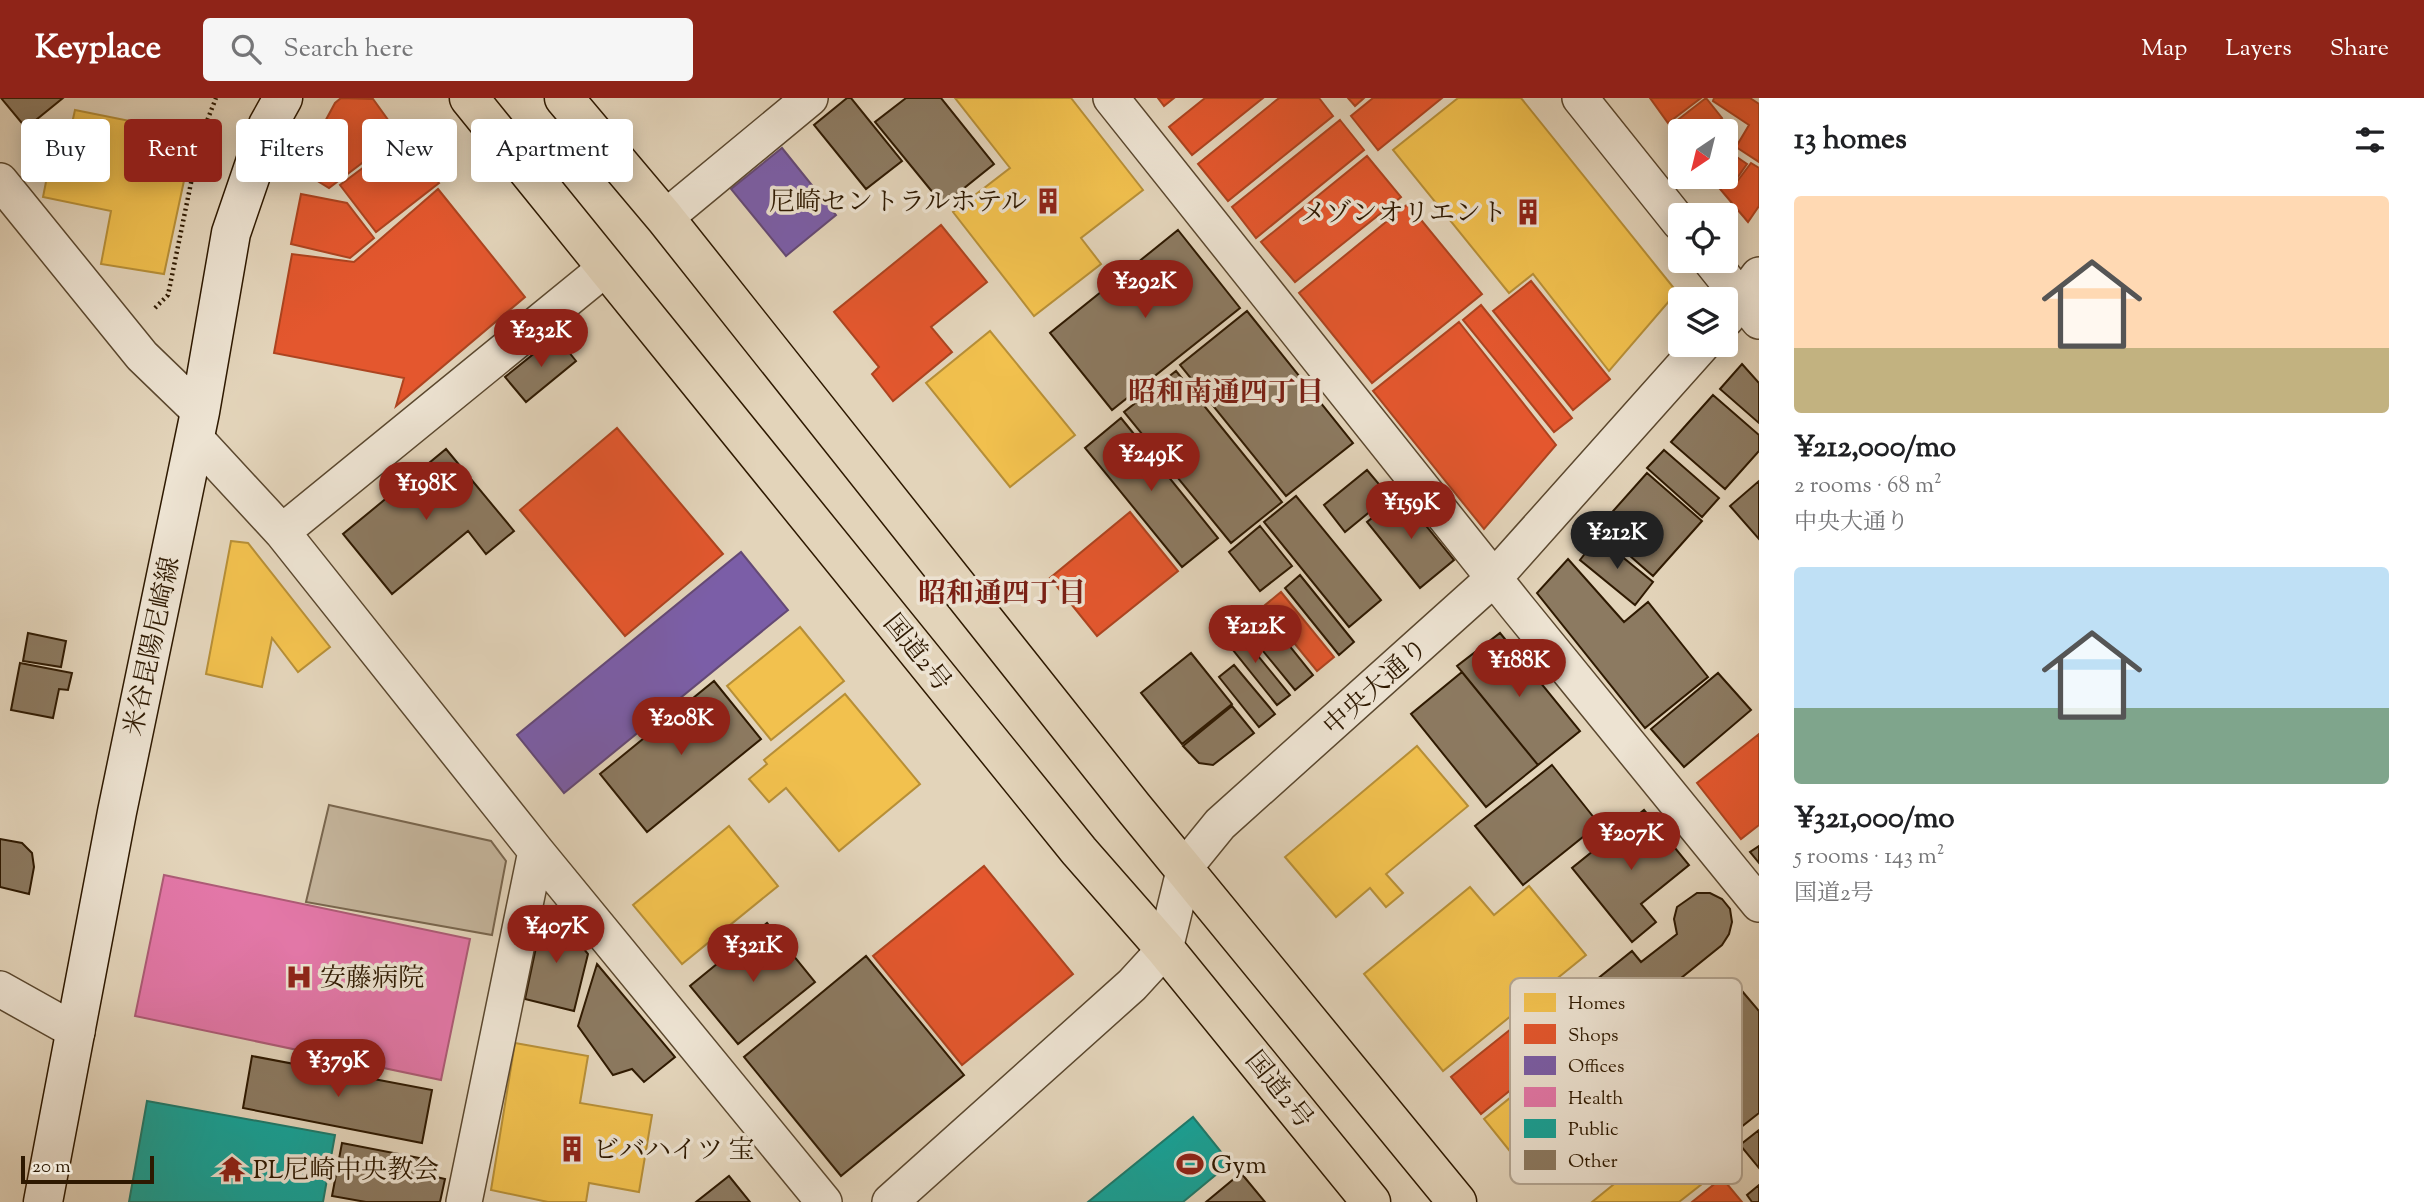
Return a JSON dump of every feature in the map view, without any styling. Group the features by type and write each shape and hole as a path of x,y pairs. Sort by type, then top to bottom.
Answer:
{"highway":[{"name":"国道2号","path":"469,98 1070,840 1165,949 1371,1202"},
{"path":"564,98 664,218 1107,775 1457,1202"}],"main road":[{"name":"米谷昆陽尼崎線","path":"43,1202 117,812 198,425 231,233 268,125 284,98"}],"street":[{"path":"664,218 810,98"},
{"path":"1111,98 1494,579 1759,904"},
{"path":"1580,98 1668,208"},
{"path":"0,181 198,425 536,851 824,1202"},
{"path":"282,533 607,267"},
{"path":"1720,273 1746,304"},
{"name":"中央大通り","path":"1185,867 1220,824 1494,579 1691,357"},
{"path":"464,1202 536,851"},
{"path":"890,1202 1132,985 1165,949 1185,867"},
{"path":"0,989 76,1032"}],"path":[{"path":"149,313 168,295 200,139 216,98"}],"shaded area":[{"path":"329,805 491,841 506,861 492,935 306,902"}],"building: Homes":[{"name":"尼崎セントラルホテル","path":"955,98 1071,98 1143,190 1081,238 1101,264 1034,316 953,212 1010,168"},
{"name":"メゾンオリエント","path":"1458,98 1521,98 1673,287 1668,287 1668,302 1609,371 1533,274 1509,293 1393,150"},
{"path":"75,110 124,120 124,182 184,182 164,274 101,264 111,211 43,197 46,182 110,182 110,119 73,119"},
{"path":"990,331 1075,435 1010,487 926,383"},
{"path":"231,541 248,543 330,647 298,672 272,638 262,687 206,674"},
{"path":"800,627 844,681 771,740 727,686"},
{"path":"845,694 920,784 839,851 786,788 769,802 749,779 767,764 764,760"},
{"path":"1417,746 1468,806 1386,874 1403,893 1386,907 1370,888 1336,917 1285,857"},
{"path":"729,826 778,886 682,964 633,905"},
{"path":"1529,886 1586,955 1558,978 1510,978 1510,1017 1443,1071 1364,974 1470,887 1494,915"},
{"name":"ビバハイツ 宝","path":"515,1043 588,1056 580,1103 652,1115 639,1192 589,1183 586,1202 548,1202 491,1190"},
{"path":"1510,1098 1510,1151 1484,1119"},
{"path":"1614,1184 1702,1184 1679,1202 1592,1202"}],"building: Shops":[{"path":"341,98 373,99 387,119 362,119 362,163 348,174 348,119 326,119"},
{"path":"1158,98 1174,98 1164,106"},
{"path":"1205,98 1263,98 1192,155 1169,127"},
{"path":"1279,98 1319,98 1333,116 1228,201 1198,164"},
{"path":"1348,98 1364,98 1355,106"},
{"path":"1373,98 1442,98 1378,150 1351,116"},
{"path":"1650,98 1701,98 1673,119 1668,119 1668,123"},
{"path":"1706,98 1722,118 1721,119 1679,119"},
{"path":"1714,98 1750,98 1759,104 1759,162 1738,148 1749,125 1713,101"},
{"path":"1340,120 1364,150 1256,238 1232,207"},
{"path":"1367,156 1401,197 1295,282 1261,242"},
{"path":"1738,158 1747,164 1738,177"},
{"path":"1751,163 1759,168 1759,206 1748,222 1738,210 1738,203 1732,203 1720,189 1738,189 1738,180"},
{"path":"362,169 362,182 439,183 376,232 340,185 348,182 348,179"},
{"path":"319,182 337,182 329,188"},
{"path":"438,189 525,297 396,406 404,378 274,353 292,254 354,262"},
{"path":"301,194 347,203 374,238 350,258 291,244"},
{"path":"1408,204 1482,294 1372,383 1299,293"},
{"path":"941,225 987,282 931,327 952,352 893,401 872,374 879,367 834,312"},
{"path":"1531,281 1610,379 1573,410 1493,311"},
{"path":"1481,305 1572,418 1554,432 1463,320"},
{"path":"1459,322 1556,445 1484,529 1373,391"},
{"path":"617,428 723,554 625,636 520,510"},
{"path":"1130,512 1178,571 1097,636 1050,578"},
{"path":"1281,592 1334,657 1317,671 1264,606"},
{"path":"1759,734 1759,825 1741,839 1697,783"},
{"path":"984,866 1073,974 962,1065 873,956"},
{"path":"1510,1030 1510,1090 1481,1114 1451,1077"},
{"path":"1714,1184 1727,1184 1742,1202 1692,1202"}],"building: Offices":[{"path":"782,148 836,215 786,256 731,189"},
{"path":"741,552 788,610 564,793 517,735"}],"building: Health":[{"path":"164,875 470,939 441,1080 135,1016"}],"building: Public":[{"name":"PL尼崎中央教会","path":"147,1101 335,1135 323,1202 129,1202"},
{"path":"1193,1117 1230,1163 1183,1202 1088,1202"}],"building: Other":[{"path":"1,98 63,98 37,119 21,119 21,122"},
{"path":"847,98 851,98 902,161 866,189 814,125"},
{"path":"906,98 941,98 994,164 943,205 875,122"},
{"path":"1178,230 1240,308 1112,410 1050,333"},
{"path":"1247,311 1353,443 1286,496 1180,365"},
{"path":"556,336 576,361 526,402 505,377"},
{"path":"1742,364 1759,383 1759,423 1720,389"},
{"path":"1176,371 1282,502 1231,543 1124,412"},
{"path":"1713,395 1759,435 1759,451 1725,489 1671,442"},
{"path":"1121,418 1218,538 1182,567 1085,448"},
{"path":"446,449 514,531 486,554 468,531 392,594 343,534"},
{"path":"1664,450 1719,498 1702,517 1647,468"},
{"path":"1367,470 1389,496 1345,532 1324,505"},
{"path":"1647,473 1702,521 1653,576 1598,528"},
{"path":"1759,481 1759,539 1730,506"},
{"path":"1401,495 1454,560 1420,588 1367,522"},
{"path":"1296,496 1381,600 1349,627 1264,522"},
{"path":"1260,526 1292,566 1260,591 1229,552"},
{"path":"1598,537 1653,582 1635,605 1580,560"},
{"path":"1568,559 1624,622 1648,602 1708,677 1645,728 1537,593"},
{"path":"1300,575 1354,642 1339,655 1285,588"},
{"path":"1259,608 1313,675 1295,690 1240,623"},
{"path":"1232,624 1290,695 1277,705 1220,634"},
{"path":"28,633 66,641 61,667 23,661"},
{"path":"1500,633 1580,731 1538,765 1457,666"},
{"path":"1191,653 1232,704 1182,744 1141,693"},
{"path":"20,663 72,673 68,690 59,689 53,718 11,710"},
{"path":"1234,665 1275,714 1259,727 1219,677"},
{"path":"1462,672 1538,765 1486,807 1411,714"},
{"path":"1718,673 1751,710 1684,767 1651,729"},
{"path":"714,681 761,739 647,832 600,774"},
{"path":"1232,706 1254,733 1213,765 1199,763 1183,746"},
{"path":"1552,765 1599,824 1523,885 1475,826"},
{"path":"1644,810 1689,865 1641,904 1656,922 1632,942 1572,868"},
{"path":"0,839 22,843 32,853 34,867 29,894 0,887"},
{"path":"1759,846 1759,863 1750,852"},
{"path":"1697,893 1710,893 1722,899 1730,909 1732,922 1722,945 1681,978 1599,978 1632,951 1641,962 1677,934 1674,919 1677,907"},
{"path":"544,910 554,912 588,954 574,1011 525,999"},
{"path":"767,923 815,982 738,1044 690,986"},
{"path":"866,956 964,1075 841,1176 744,1057"},
{"path":"597,964 675,1057 644,1082 632,1069 613,1075 578,1026"},
{"path":"1742,991 1759,1011 1759,1113 1742,1126"},
{"path":"252,1056 432,1090 422,1143 243,1108"},
{"path":"1759,1130 1759,1168 1742,1147 1742,1143"},
{"path":"342,1143 435,1161 432,1176 445,1179 440,1202 366,1202 332,1196"},
{"path":"1241,1173 1265,1202 1206,1202"},
{"path":"729,1176 750,1202 696,1202"},
{"path":"1759,1185 1759,1202 1752,1202 1747,1195"}],"place":[{"name":"尼崎セントラルホテル","path":"1048,201"},
{"name":"メゾンオリエント","path":"1528,212"},
{"name":"安藤病院","path":"299,977"},
{"name":"ビバハイツ 宝","path":"572,1149"},
{"name":"Gym","path":"1190,1164"},
{"name":"PL尼崎中央教会","path":"232,1169"}],"district":[{"name":"昭和南通四丁目","path":"1226,391"},
{"name":"昭和通四丁目","path":"1002,592"}]}
